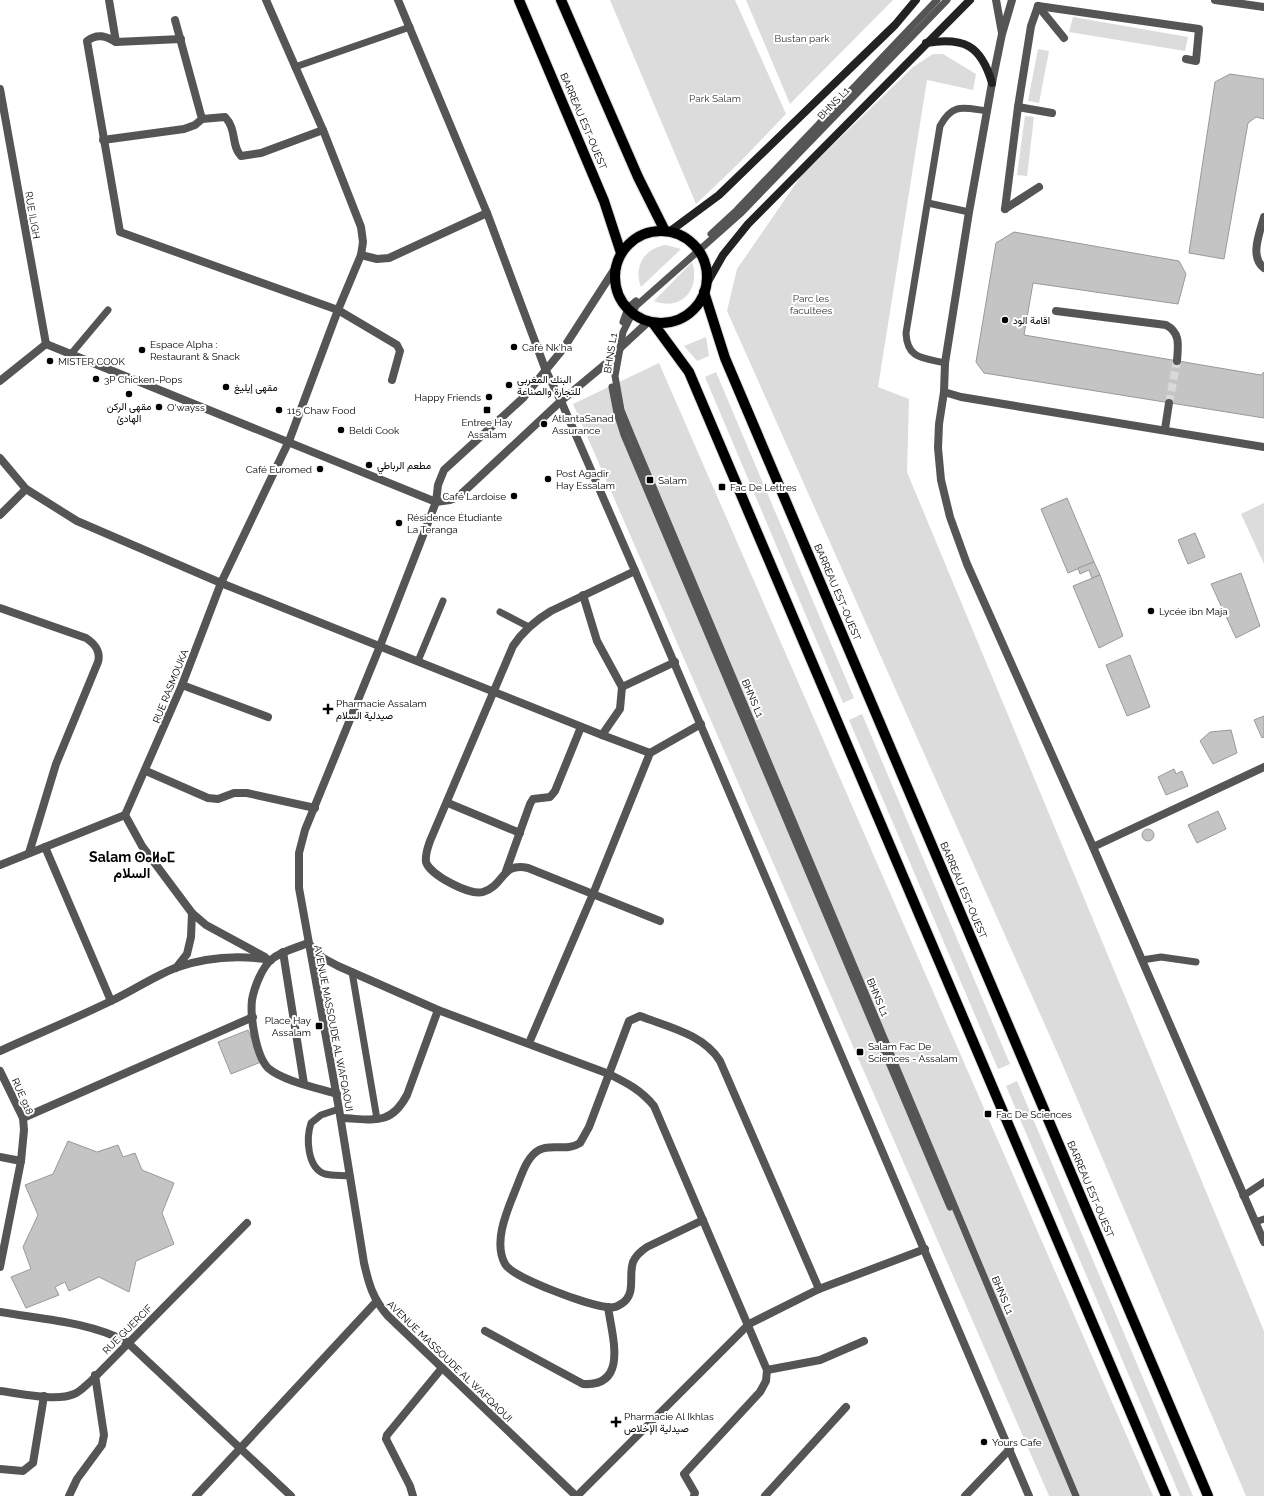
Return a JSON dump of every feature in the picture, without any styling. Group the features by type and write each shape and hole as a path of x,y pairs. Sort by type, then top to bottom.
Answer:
{"main road":[{"name":"BARREAU EST-OUEST","path":"519,0 604,201 621,253"},
{"path":"561,0 638,177 667,231 686,239 698,249"},
{"path":"916,0 895,25 718,195 667,231 644,234 635,238 621,253 614,270 614,283 618,296 630,311 651,323 689,372 1166,1496"},
{"path":"651,323 667,323 681,319 700,302 705,289 723,255 748,224 970,0"},
{"path":"926,43 949,40 969,46 984,60 992,83"},
{"name":"BARREAU EST-OUEST","path":"698,249 705,264 705,289 725,358 1208,1496"}],"street":[{"path":"108,0 116,42"},
{"name":"RUE RASMOUKA","path":"125,815 146,771 182,685 221,583 289,441 338,310 361,255 363,242 361,227 323,130 266,0"},
{"path":"398,0 487,213 546,371 561,401 701,724 1029,1496"},
{"path":"996,0 1002,34"},
{"path":"1012,0 1002,34 992,83 969,212 945,363 944,392 939,424 938,448 941,480 950,518 967,564 1093,847 1264,1242"},
{"path":"1215,0 1264,7"},
{"path":"1038,6 1064,38"},
{"path":"1038,6 1199,29 1196,61 1186,59"},
{"path":"1038,6 1031,26 1018,106 1005,209 1039,187"},
{"path":"175,20 202,119"},
{"path":"181,39 116,42 106,37 98,36 87,41 120,232 338,310 397,346 400,351 392,380"},
{"name":"RUE ILIGH","path":"0,89 46,344"},
{"path":"1018,106 1052,113"},
{"path":"103,140 184,129 194,125 202,119 225,117 231,123 236,147 241,156 261,153 323,130"},
{"path":"361,255 377,259 389,258 487,213"},
{"path":"1264,217 1256,254 1259,264 1264,268"},
{"name":"AVENUE MASSOUDE AL WAFQAOUI","path":"576,1496 442,1368 376,1302 366,1273 337,1094 308,943 299,888 298,865 302,841 436,502 438,485 444,470 523,398 546,371 582,322 614,270"},
{"path":"1056,311 1166,325 1175,332 1178,337 1177,360"},
{"path":"0,381 46,344 289,441 436,502 458,497 561,401 615,356 620,347 651,323"},
{"path":"944,392 961,397 1165,429 1264,447"},
{"path":"1165,429 1169,403"},
{"path":"0,458 26,489 77,521 221,583 495,691 581,727 650,753"},
{"path":"0,515 26,489"},
{"path":"581,727 555,790 550,797 534,799 506,871 494,887 481,893 472,892 436,875 429,868 426,861 426,853 513,646 519,637 529,627 551,611 635,571"},
{"path":"583,595 598,641 622,686 620,709 602,735"},
{"path":"0,608 86,638 96,646 99,652 98,662 56,764 29,853"},
{"path":"622,686 674,662"},
{"path":"182,685 268,717"},
{"path":"528,1043 593,894 650,753 701,724"},
{"path":"1093,847 1264,766"},
{"path":"146,771 208,798 218,799 234,793 247,793 315,808"},
{"path":"448,803 520,833"},
{"path":"0,865 125,815 142,846 192,913 206,925 271,960"},
{"path":"45,847 111,1001"},
{"path":"506,871 519,866 528,868 660,921"},
{"path":"176,968 187,954 191,937 192,913"},
{"path":"337,1094 275,1073 263,1062 255,1038 252,1001 262,974 271,960 283,952 308,943 324,958 352,972 438,1010 609,1074 645,1094 654,1106 749,1324 767,1370 766,1381 760,1392 684,1474 695,1493 694,1496"},
{"path":"283,952 304,1084"},
{"path":"0,1051 111,1001 176,968 210,960 233,957 252,957 271,960"},
{"path":"341,1118 377,1119 395,1114 406,1096 438,1010"},
{"path":"703,1220 647,1247 639,1253 632,1264 632,1288 626,1300 617,1306 597,1306 534,1283 512,1271 504,1259 501,1240 507,1212 527,1164 539,1150 544,1148 568,1148 580,1144 589,1127 629,1021 636,1016 640,1016 697,1038 714,1051 720,1060 820,1289"},
{"path":"23,1118 253,1017"},
{"name":"RUE 918","path":"0,1071 23,1118 24,1130 21,1161 4,1230 0,1267"},
{"path":"0,1157 21,1161"},
{"name":"RUE GUERCIF","path":"0,1391 44,1396 67,1396 75,1394 246,1223"},
{"path":"576,1496 749,1324 820,1289 925,1249"},
{"path":"196,1496 376,1302"},
{"path":"485,1331 583,1384 595,1385 603,1382 609,1377 614,1366 614,1353 608,1307"},
{"path":"0,1312 97,1329 114,1334 127,1342 291,1496"},
{"path":"767,1370 820,1360 864,1341"},
{"path":"413,1496 410,1486 386,1439 387,1435 442,1368"},
{"path":"69,1496 77,1479 102,1445 104,1435 95,1375"},
{"path":"0,1469 23,1471 33,1463 44,1396"},
{"path":"765,1496 846,1407"},
{"path":"965,1496 1010,1449"}],"lane":[{"name":"BHNS L1","path":"937,0 737,210 698,249 630,311 619,332 611,379 617,413 624,435 1072,1496"},
{"name":"BHNS L1","path":"698,249 740,214 948,0"},
{"path":"295,67 410,27"},
{"path":"945,363 914,355 909,351 906,344 906,333 940,126 946,115 959,108 987,111"},
{"path":"928,203 969,212"},
{"path":"71,354 108,310"},
{"name":"BHNS L1","path":"630,311 623,332 615,376 622,410 1076,1496"},
{"path":"418,661 443,601"},
{"path":"500,612 529,627"},
{"path":"1142,960 1161,957 1196,962"},
{"path":"352,972 377,1119"},
{"path":"339,1109 321,1115 311,1124 309,1140 311,1158 320,1171 326,1174 350,1176"},
{"path":"1243,1196 1264,1182"},
{"path":"1255,1222 1264,1219"}],"green space":[{"name":"Park Salam","path":"610,0 735,0 786,114 737,165 696,204"},
{"name":"Bustan park","path":"746,0 893,0 790,104"},
{"path":"1073,17 1188,37 1185,51 1069,32"},
{"path":"1038,49 1049,51 1039,103 1028,101"},
{"name":"Parc les facultees","path":"933,54 943,54 976,74 973,90 927,80 878,387 909,399 907,472 1264,1331 1264,1496 1246,1496 1061,1061 727,311 737,269 801,176 913,67"},
{"path":"1025,116 1034,117 1027,176 1017,175"},
{"path":"666,245 681,249 641,287 639,272 643,259 652,250"},
{"path":"692,262 694,281 687,295 681,300 673,303 664,304 654,301"},
{"path":"706,337 709,356 697,361 684,346"},
{"path":"659,363 1153,1496 1049,1496 573,404"},
{"path":"716,372 854,698 843,703 705,377"},
{"path":"1264,503 1264,564 1241,514"},
{"path":"862,714 1010,1064 998,1069 849,720"},
{"path":"1017,1081 1193,1496 1180,1496 1006,1086"}],"building":[{"path":"1230,74 1264,79 1264,119 1256,117 1248,123 1224,259 1189,253 1215,82"},
{"name":"اقامة الود","path":"1014,232 1179,261 1186,274 1178,304 1033,283 1024,335 1261,375 1264,372 1264,418 984,373 976,362 996,243"},
{"path":"1067,498 1094,562 1068,573 1041,509"},
{"path":"1195,533 1205,557 1188,564 1178,540"},
{"path":"1094,562 1100,575 1092,578 1089,570 1080,574 1078,568"},
{"path":"1241,573 1260,626 1236,638 1211,584"},
{"path":"1100,575 1123,636 1099,648 1073,586"},
{"path":"1130,655 1150,707 1127,716 1106,665"},
{"path":"1264,716 1264,737 1262,738 1254,720"},
{"path":"1231,730 1237,753 1213,764 1200,741 1210,732"},
{"path":"1174,769 1176,774 1182,771 1188,786 1166,795 1158,777"},
{"path":"1218,811 1226,829 1197,843 1188,825"},
{"path":"1146,829 1150,829 1154,835 1150,841 1146,841 1142,837 1142,833"},
{"path":"248,1030 261,1062 231,1074 218,1042"},
{"path":"68,1141 97,1152 118,1145 123,1157 135,1153 142,1170 174,1183 162,1213 174,1244 136,1261 129,1292 99,1277 69,1291 65,1282 55,1287 59,1295 26,1308 11,1277 31,1269 23,1247 38,1215 25,1185 53,1174"}],"tunnel":[{"path":"1169,403 1177,361"}],"place":[{"name":"اقامة الود","path":"1005,320"},
{"name":"Café Nk'ha","path":"514,347"},
{"name":"Espace Alpha : Restaurant & Snack","path":"142,350"},
{"name":"MISTER COOK","path":"50,361"},
{"name":"3P Chicken-Pops","path":"96,379"},
{"name":"البنك المغربي للتجارة والصناعة","path":"509,385"},
{"name":"مقهى إيليغ","path":"226,387"},
{"name":"مقهى الركن الهادئ","path":"129,394"},
{"name":"Happy Friends","path":"489,397"},
{"name":"O'wayss","path":"159,407"},
{"name":"115 Chaw Food","path":"279,410"},
{"name":"Entree Hay Assalam","path":"487,410"},
{"name":"AtlantaSanad Assurance","path":"544,424"},
{"name":"Beldi Cook","path":"341,430"},
{"name":"مطعم الرباطي","path":"369,465"},
{"name":"Café Euromed","path":"320,469"},
{"name":"Post Agadir Hay Essalam","path":"548,479"},
{"name":"Salam","path":"650,480"},
{"name":"Fac De Lettres","path":"722,487"},
{"name":"Café Lardoise","path":"514,496"},
{"name":"Résidence Étudiante La Teranga","path":"399,523"},
{"name":"Lycée ibn Maja","path":"1151,611"},
{"name":"Pharmacie Assalam صيدلية السلام","path":"328,709"},
{"name":"Place Hay Assalam","path":"319,1026"},
{"name":"Salam Fac De Sciences - Assalam","path":"860,1052"},
{"name":"Fac De Sciences","path":"988,1114"},
{"name":"Pharmacie Al Ikhlas صيدلية الإخلاص","path":"616,1422"},
{"name":"Yours Cafe","path":"984,1442"}],"district":[{"name":"Salam ⵙⴰⵍⴰⵎ السلام","path":"132,866"}]}
